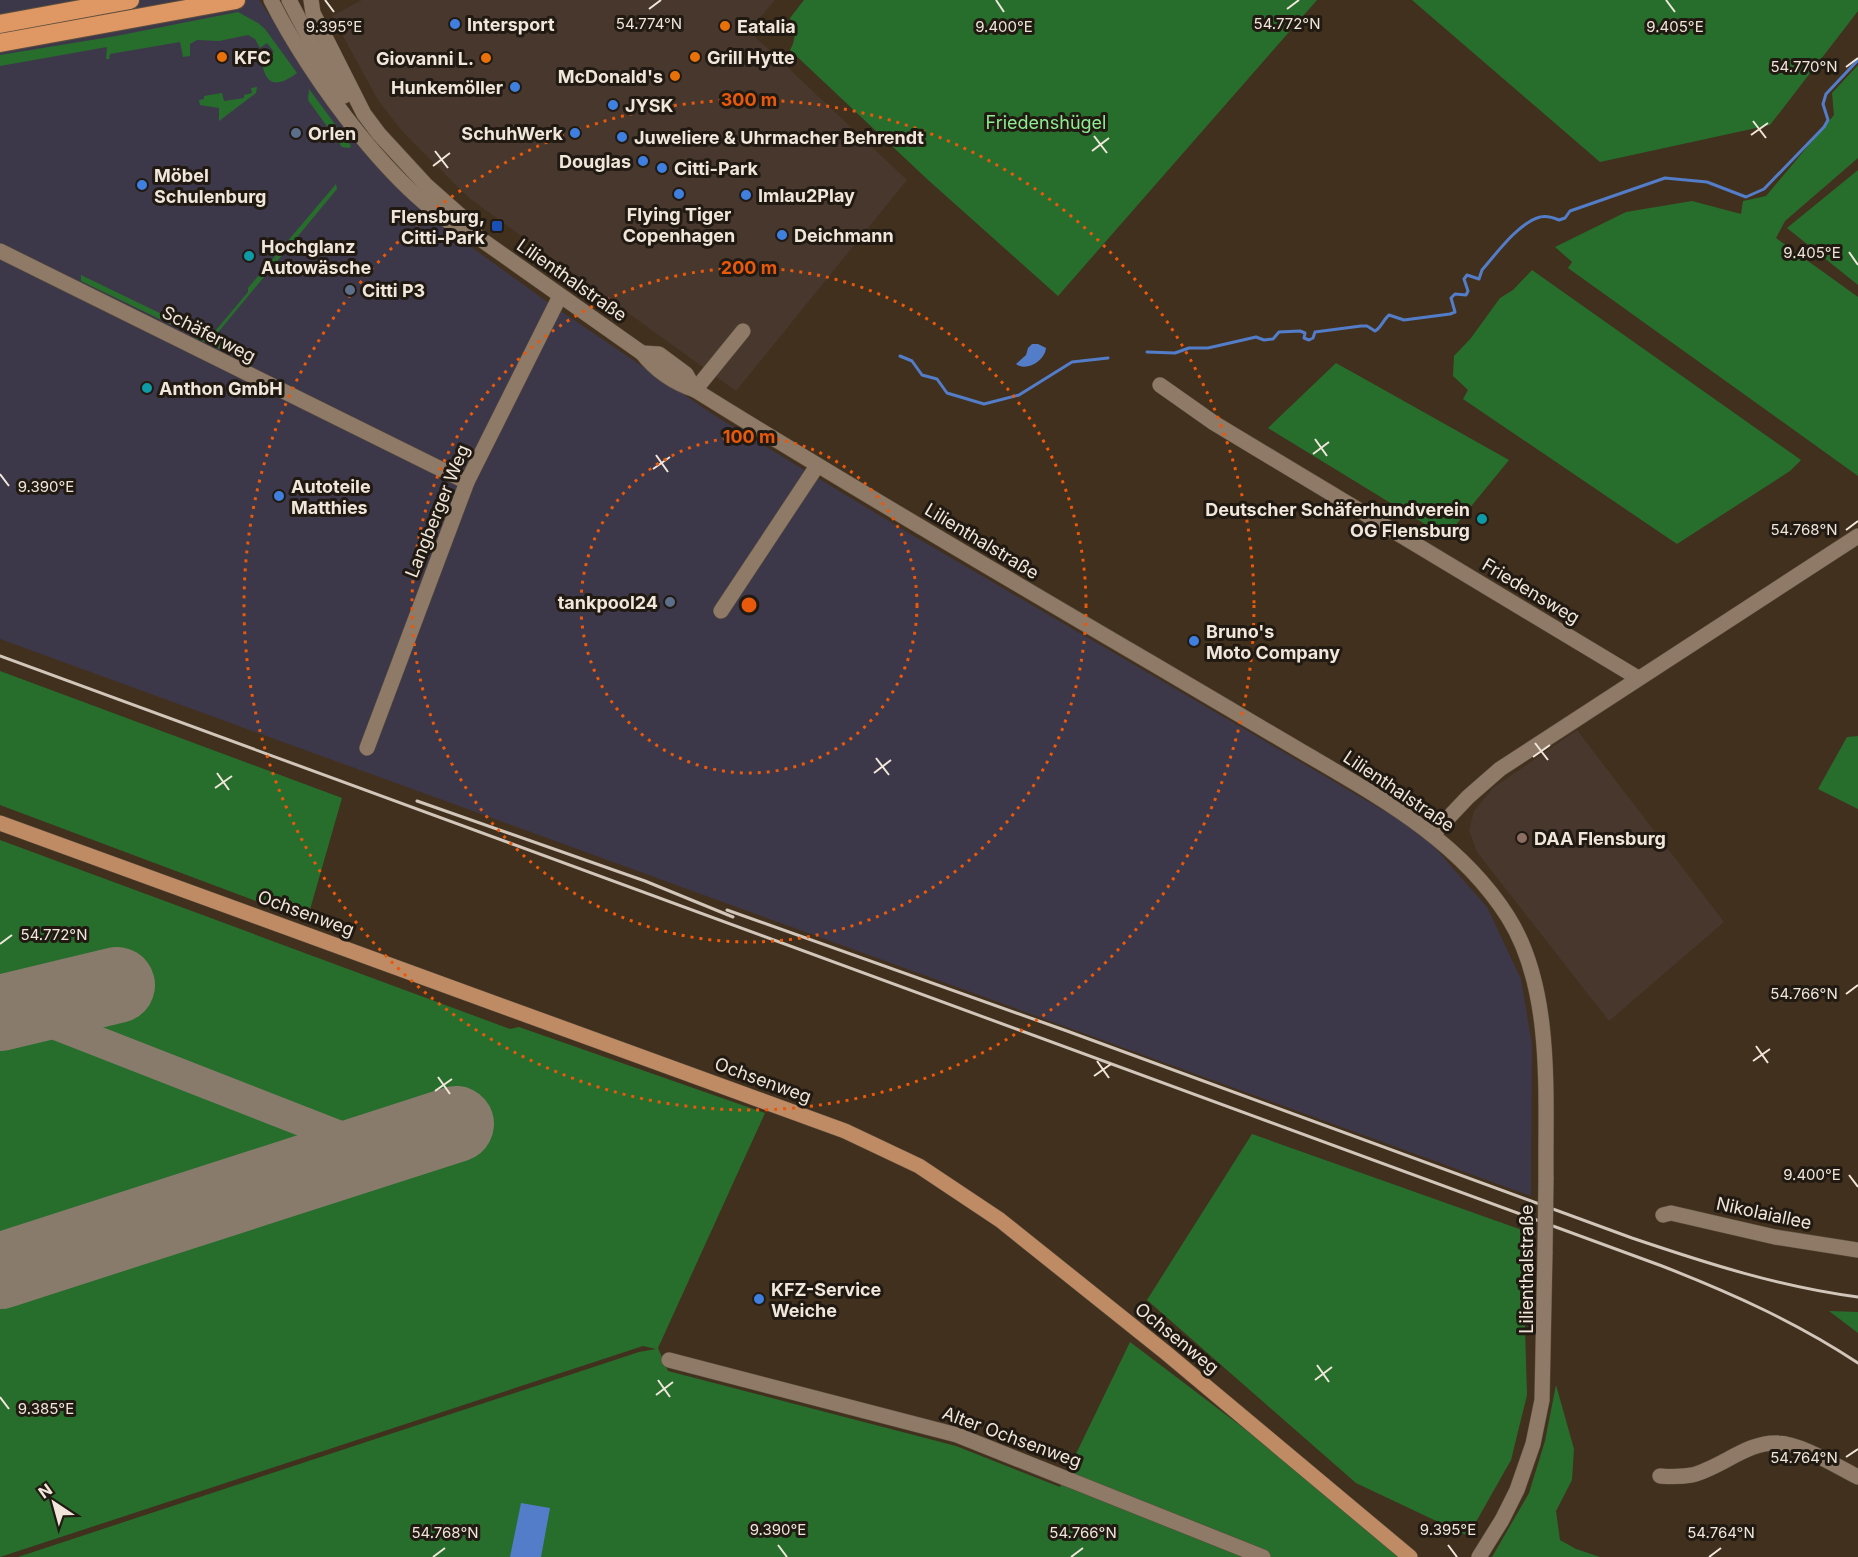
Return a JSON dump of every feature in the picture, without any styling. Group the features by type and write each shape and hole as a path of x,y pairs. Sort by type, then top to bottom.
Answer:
{"highway":[{"path":"0,24 130,0"},
{"path":"0,44 236,0"}],"main road":[{"name":"Ochsenweg","path":"0,823 845,1131 919,1166 1000,1220 1165,1352 1410,1557"}],"street":[{"name":"Lilienthalstraße","path":"271,0 314,72 366,143 413,192 443,217 463,231 479,238 642,353 659,354 686,374 694,390 818,466 1346,777 1433,834 1485,884 1509,919 1526,957 1540,1006 1545,1058 1546,1179 1542,1400 1533,1444 1517,1490 1481,1553"},
{"name":"Lilienthalstraße","path":"289,0 333,81 350,103 364,114"},
{"name":"Lilienthalstraße","path":"310,0 313,14 364,114 405,164 470,224 479,238"},
{"name":"Schäferweg","path":"0,251 466,482"},
{"name":"Langberger Weg","path":"367,748 466,482 560,296"},
{"path":"694,390 743,331"},
{"name":"Friedensweg","path":"1160,385 1214,423 1638,678"},
{"path":"721,611 818,466"},
{"path":"1433,834 1468,797 1500,769 1858,536"},
{"name":"Nikolaiallee","path":"1663,1215 1671,1213 1775,1237 1858,1250"},
{"name":"Alter Ochsenweg","path":"669,1360 957,1435 1263,1557"},
{"path":"1660,1476 1678,1477 1694,1474 1752,1448 1767,1443 1779,1443 1792,1446 1858,1477"}],"shaded area":[{"path":"0,0 259,0 363,151 434,220 546,301 717,417 907,532 1422,833 1487,907 1521,979 1532,1045 1531,1196 0,639"},
{"path":"362,0 775,0 749,31 907,180 736,391 469,198 402,131 378,100 332,16"},
{"path":"1577,730 1724,922 1609,1021 1477,852 1469,830 1474,811 1493,788"}],"green space":[{"name":"Friedenshügel","path":"804,0 1317,0 1058,296 927,179 790,50 794,42 794,34 790,18"},
{"path":"1412,0 1858,0 1858,11 1770,125 1600,162"},
{"path":"238,12 265,29 297,73 280,82 269,79 263,68 261,49 267,58 274,52 267,43 260,48 255,39 248,35 219,41 197,40 190,44 190,56 183,57 180,42 110,54 109,59 106,59 107,47 0,66 0,55 116,36"},
{"path":"1858,65 1858,158 1785,221 1776,238 1858,297 1858,476 1568,268 1572,262 1555,247 1626,212 1692,201 1741,214 1743,201 1766,196 1834,115 1832,93"},
{"path":"257,87 256,93 219,121 219,108 200,105 199,100 204,99 204,96 222,93 224,101 244,98 244,95 252,93 251,88"},
{"path":"309,89 351,146 349,148 342,147 308,100"},
{"path":"1858,170 1858,285 1787,228"},
{"path":"336,184 337,189 215,336 218,340 225,342 220,349 195,338 201,333 211,336 248,292 248,288"},
{"path":"1532,270 1801,460 1790,471 1677,544 1463,399 1468,390 1453,376 1454,356 1471,338 1500,298 1513,290"},
{"path":"81,275 172,319 172,325 81,281"},
{"path":"1336,363 1509,460 1446,537 1268,428"},
{"path":"0,671 342,798 307,920 0,805"},
{"path":"1858,736 1858,809 1818,789 1847,737"},
{"path":"0,840 510,1029 519,1027 765,1113 658,1348 668,1371 956,1446 1060,1487 1130,1342 1262,1442 1400,1557 18,1557 639,1352 656,1349 643,1346 0,1557"},
{"path":"1252,1134 1522,1230 1527,1395 1511,1460 1468,1536 1356,1483 1147,1300"},
{"path":"1829,1311 1858,1312 1858,1333"},
{"path":"1556,1385 1574,1449 1572,1480 1556,1511 1560,1540 1576,1549 1600,1557 1492,1557 1529,1493 1545,1441"}],"water":[{"path":"1032,344 1046,348 1039,361 1025,367 1016,364 1026,355"},
{"path":"521,1503 550,1508 541,1557 510,1557"}],"waterway":[{"path":"1147,352 1175,353 1189,348 1208,348 1256,337 1264,340 1273,339 1279,332 1300,331 1305,333 1304,338 1309,340 1313,338 1315,332 1361,326 1367,326 1375,331 1389,315 1404,320 1450,314 1455,312 1451,298 1455,294 1466,295 1468,291 1464,279 1467,275 1479,279 1482,270 1507,241 1522,227 1537,218 1548,217 1559,220 1565,218 1570,211 1665,178 1707,182 1746,197 1764,189 1824,127 1828,120 1823,104 1826,94 1858,60"},
{"path":"900,356 912,361 922,375 937,379 947,393 984,404 1019,395 1072,362 1108,358"}],"taxiway":[{"path":"15,1009 376,1150"}],"runway":[{"path":"0,1013 117,985"},
{"path":"0,1271 456,1124"}],"railway":[{"path":"0,656 1662,1266 1763,1309 1811,1334 1858,1363"},
{"path":"417,801 645,881 733,917"},
{"path":"727,910 1067,1031 1632,1238 1772,1281 1858,1297"}],"place":[{"name":"Intersport","path":"455,24"},
{"name":"Eatalia","path":"725,26"},
{"name":"KFC","path":"222,57"},
{"name":"Grill Hytte","path":"695,57"},
{"name":"Giovanni L.","path":"486,58"},
{"name":"McDonald's","path":"675,76"},
{"name":"Hunkemöller","path":"515,87"},
{"name":"JYSK","path":"613,105"},
{"name":"Orlen","path":"296,133"},
{"name":"SchuhWerk","path":"575,133"},
{"name":"Juweliere & Uhrmacher Behrendt","path":"622,137"},
{"name":"Douglas","path":"643,161"},
{"name":"Citti-Park","path":"662,168"},
{"name":"Möbel Schulenburg","path":"142,185"},
{"name":"Flying Tiger Copenhagen","path":"679,194"},
{"name":"Imlau2Play","path":"746,195"},
{"name":"Flensburg, Citti-Park","path":"497,226"},
{"name":"Deichmann","path":"782,235"},
{"name":"Hochglanz Autowäsche","path":"249,256"},
{"name":"Citti P3","path":"350,290"},
{"name":"Anthon GmbH","path":"147,388"},
{"name":"Autoteile Matthies","path":"279,496"},
{"name":"Deutscher Schäferhundverein OG Flensburg","path":"1482,519"},
{"name":"tankpool24","path":"670,602"},
{"name":"Bruno's Moto Company","path":"1194,641"},
{"name":"DAA Flensburg","path":"1522,838"},
{"name":"KFZ-Service Weiche","path":"759,1299"}]}
